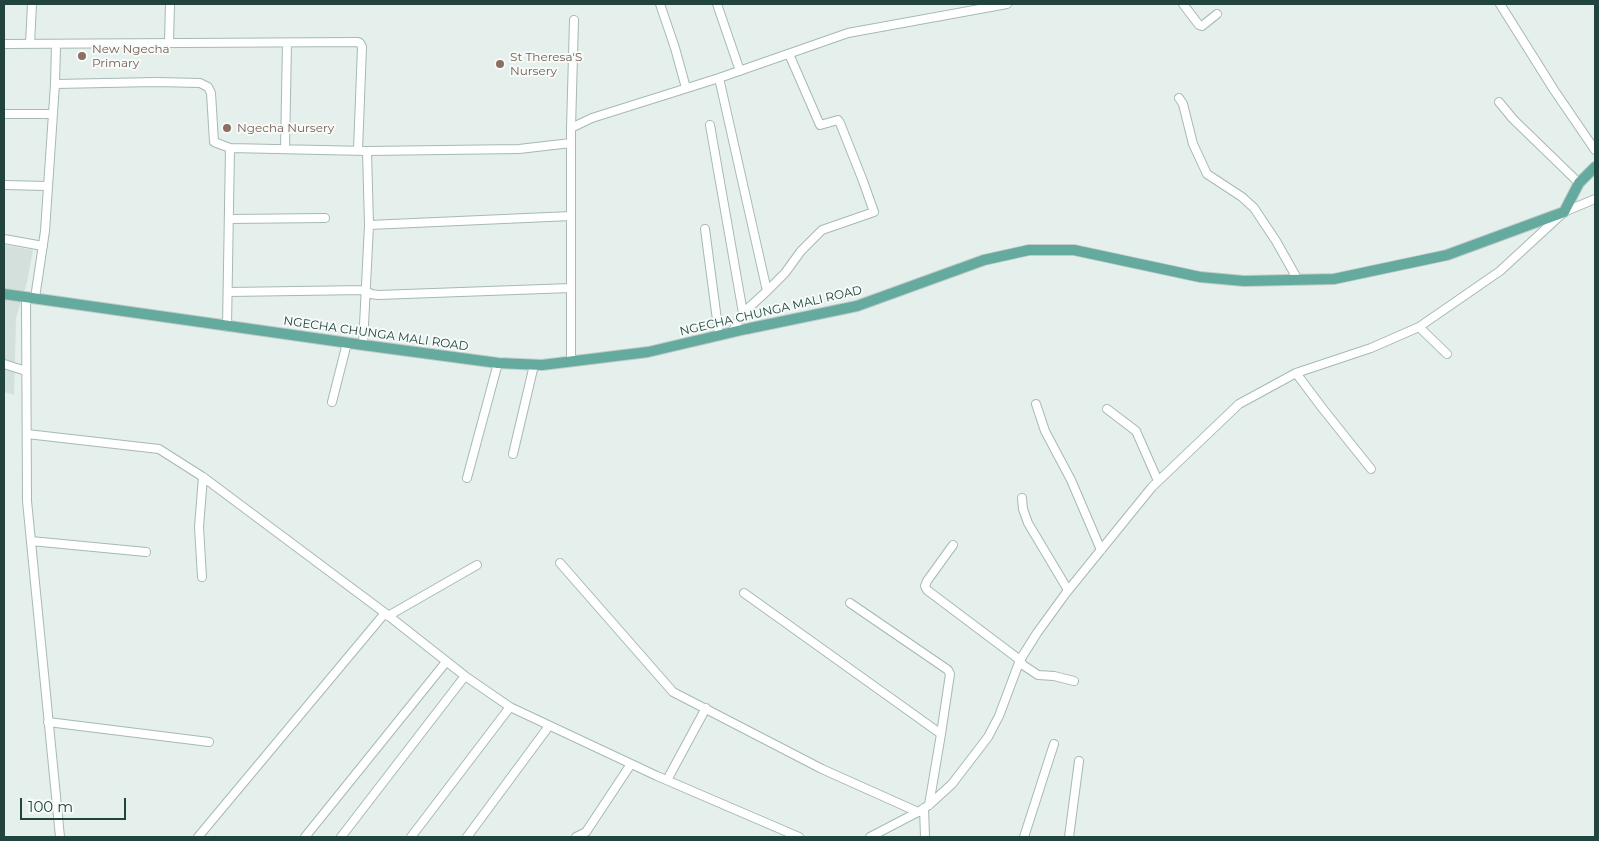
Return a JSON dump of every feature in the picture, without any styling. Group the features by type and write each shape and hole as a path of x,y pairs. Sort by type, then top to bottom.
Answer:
{"main road":[{"path":"1564,212 1579,183 1595,167"},
{"name":"NGECHA CHUNGA MALI ROAD","path":"4,294 227,327 498,363 534,365 648,352 857,306 984,260 1029,250 1074,250 1200,277 1244,281 1334,279 1447,255 1564,212"}],"street":[{"path":"30,44 32,4"},
{"path":"169,42 170,4"},
{"path":"660,4 686,88"},
{"path":"717,4 740,71"},
{"path":"571,128 592,118 719,78 848,33 1007,4"},
{"path":"1183,4 1199,25 1202,26 1217,14"},
{"path":"1500,4 1554,90 1595,150"},
{"path":"571,362 571,128 574,20"},
{"path":"4,44 360,42 362,47 358,150"},
{"path":"285,148 287,43"},
{"path":"56,44 56,84 43,246 30,298 26,371 27,501 60,837"},
{"path":"732,332 743,313 785,273 822,230 874,212 840,123 838,120 820,125 789,54"},
{"path":"719,78 767,291"},
{"path":"56,84 200,83 208,87 211,93 214,142 230,148 368,151 518,149 571,143"},
{"path":"1179,98 1185,112 1193,144 1207,174 1242,197 1254,208 1276,241 1298,280"},
{"path":"1499,102 1512,119 1579,183"},
{"path":"4,114 53,114"},
{"path":"710,125 743,313"},
{"path":"227,327 230,148"},
{"path":"362,345 369,224 368,151"},
{"path":"4,185 47,186"},
{"path":"870,837 924,808 952,784 988,737 999,716 1020,660 1068,590 1158,481 1239,404 1296,373 1371,348 1419,327 1500,271 1564,212 1595,199"},
{"path":"369,224 572,216"},
{"path":"229,219 325,218"},
{"path":"705,229 719,335"},
{"path":"4,239 43,246"},
{"path":"228,292 365,290 371,294 378,295 571,288"},
{"path":"1419,327 1447,354"},
{"path":"332,402 347,343"},
{"path":"467,478 498,363"},
{"path":"4,364 26,371"},
{"path":"513,454 534,365"},
{"path":"1296,373 1322,409 1371,469"},
{"path":"1036,404 1046,432 1071,480 1101,550"},
{"path":"1107,409 1136,431 1158,481"},
{"path":"27,434 159,449 203,477 387,614 446,662 510,707 631,764 799,837"},
{"path":"202,577 199,527 203,477"},
{"path":"1022,498 1023,509 1028,523 1068,590"},
{"path":"31,541 146,552"},
{"path":"953,544 927,581 925,586 927,590 1038,675 1054,676 1074,681"},
{"path":"560,563 673,692 822,769 924,808"},
{"path":"198,837 387,614 477,565"},
{"path":"744,593 941,734"},
{"path":"850,603 948,670 950,674 941,734 924,808 925,837"},
{"path":"305,837 446,662"},
{"path":"341,837 465,676"},
{"path":"411,837 510,707"},
{"path":"667,780 706,708"},
{"path":"48,722 209,742"},
{"path":"467,837 550,726"},
{"path":"1024,837 1054,744"},
{"path":"1069,837 1079,761"},
{"path":"576,837 586,832 631,764"}],"shaded area":[{"path":"4,245 33,250 27,282 16,318 14,395 4,392"}],"place":[{"name":"New Ngecha Primary","path":"82,56"},
{"name":"St Theresa'S Nursery","path":"500,64"},
{"name":"Ngecha Nursery","path":"227,128"}]}
